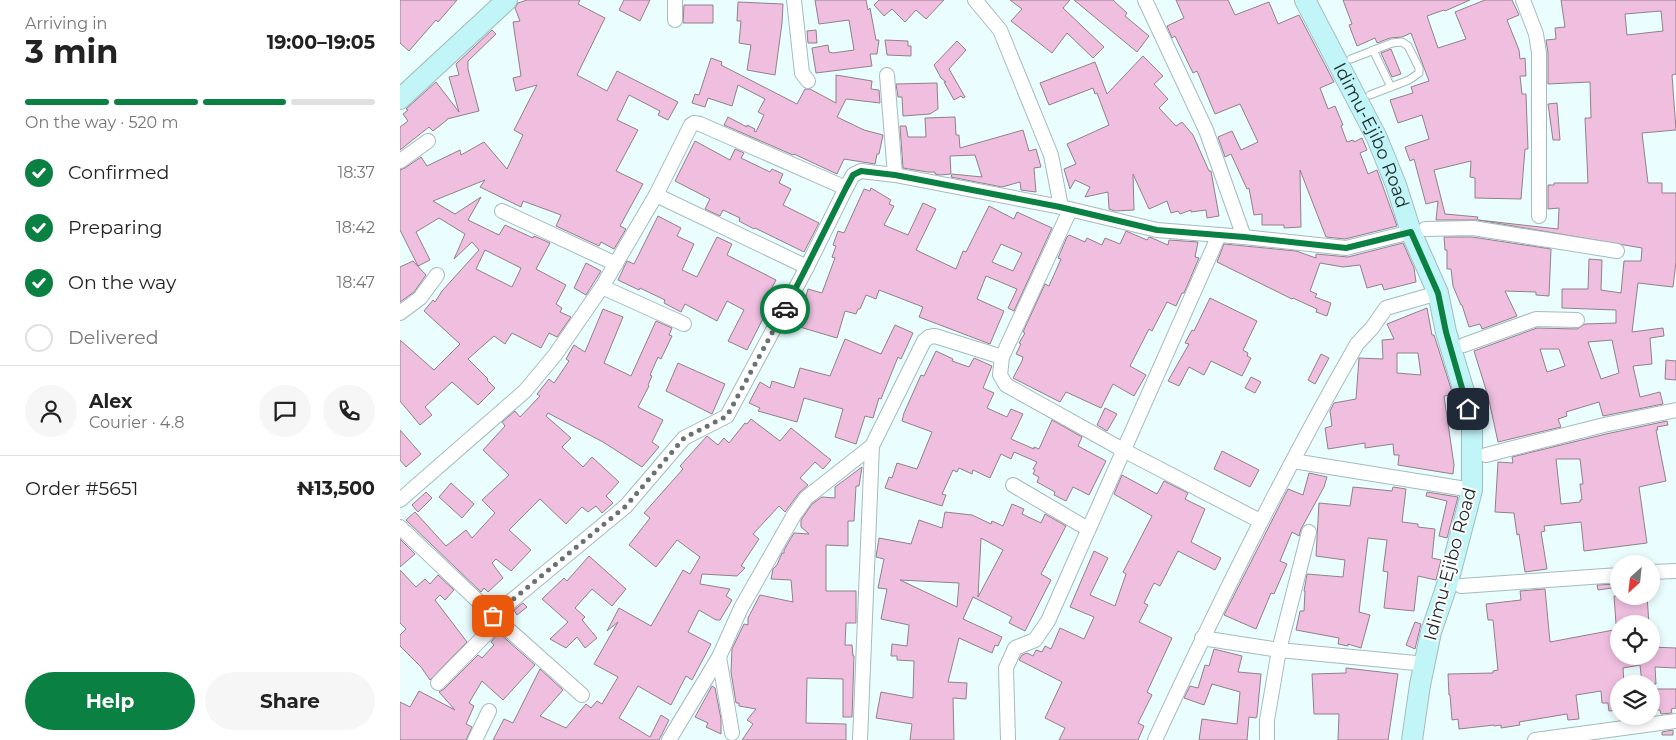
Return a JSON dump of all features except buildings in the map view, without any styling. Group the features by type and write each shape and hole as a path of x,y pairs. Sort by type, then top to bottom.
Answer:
{"main road":[{"path":"400,99 507,0"},
{"name":"Idimu-Ejibo Road","path":"1305,0 1377,138 1396,185 1446,288 1485,422 1486,492 1461,586 1444,635 1433,687 1425,740"},
{"name":"Idimu-Ejibo Road","path":"1320,0 1389,132 1438,293 1446,332 1472,423 1472,490 1448,582 1431,632 1426,664 1420,684 1412,740"}],"street":[{"path":"675,20 676,0"},
{"path":"794,0 802,73 808,80"},
{"path":"975,0 1000,30 1052,155 1065,208 1002,357 1000,375 1006,384 1125,451 1260,521"},
{"path":"1145,0 1206,130 1244,237"},
{"path":"1524,0 1536,34 1539,53 1539,216"},
{"path":"887,75 895,175"},
{"path":"400,500 524,391 555,355 616,264 656,195 694,123 846,188"},
{"path":"400,161 428,141"},
{"path":"438,683 496,618 626,506 684,438 727,416 853,175 861,171 895,175 1065,208 1157,230 1346,248 1418,231 1473,228 1617,251"},
{"path":"656,195 807,266"},
{"path":"502,211 616,264"},
{"path":"1008,740 1006,668 1015,648 1035,640 1048,621 1088,529 1125,451 1219,235"},
{"path":"400,313 420,298 437,275"},
{"path":"602,287 684,324"},
{"path":"1155,740 1202,638 1260,521 1357,344 1372,328 1386,308 1438,293"},
{"path":"1464,345 1536,319 1577,320"},
{"path":"860,740 872,446 924,341 929,337 935,336 1002,357"},
{"path":"1486,455 1604,425 1676,410"},
{"path":"669,740 719,657 742,608 806,498 872,446"},
{"path":"1293,461 1472,490"},
{"path":"1013,485 1088,529"},
{"path":"400,527 496,618 582,694"},
{"path":"1267,740 1267,720 1279,650 1309,532"},
{"path":"1660,572 1676,571"},
{"path":"1461,586 1610,576"},
{"path":"1202,638 1279,650 1426,664"},
{"path":"719,657 732,733"},
{"path":"475,740 489,711"},
{"path":"1535,740 1676,721"}],"lane":[{"path":"1351,59 1392,43 1402,42 1408,46 1420,68 1416,76 1370,95"},
{"path":"1373,50 1391,87"}],"way so far":[{"path":"493,616 626,506 684,438 727,416 785,309"}],"route":[{"path":"785,309 853,175 861,171 895,175 1060,207 1157,230 1183,233 1244,237 1346,248 1411,232 1438,293 1446,332 1468,409"}]}
